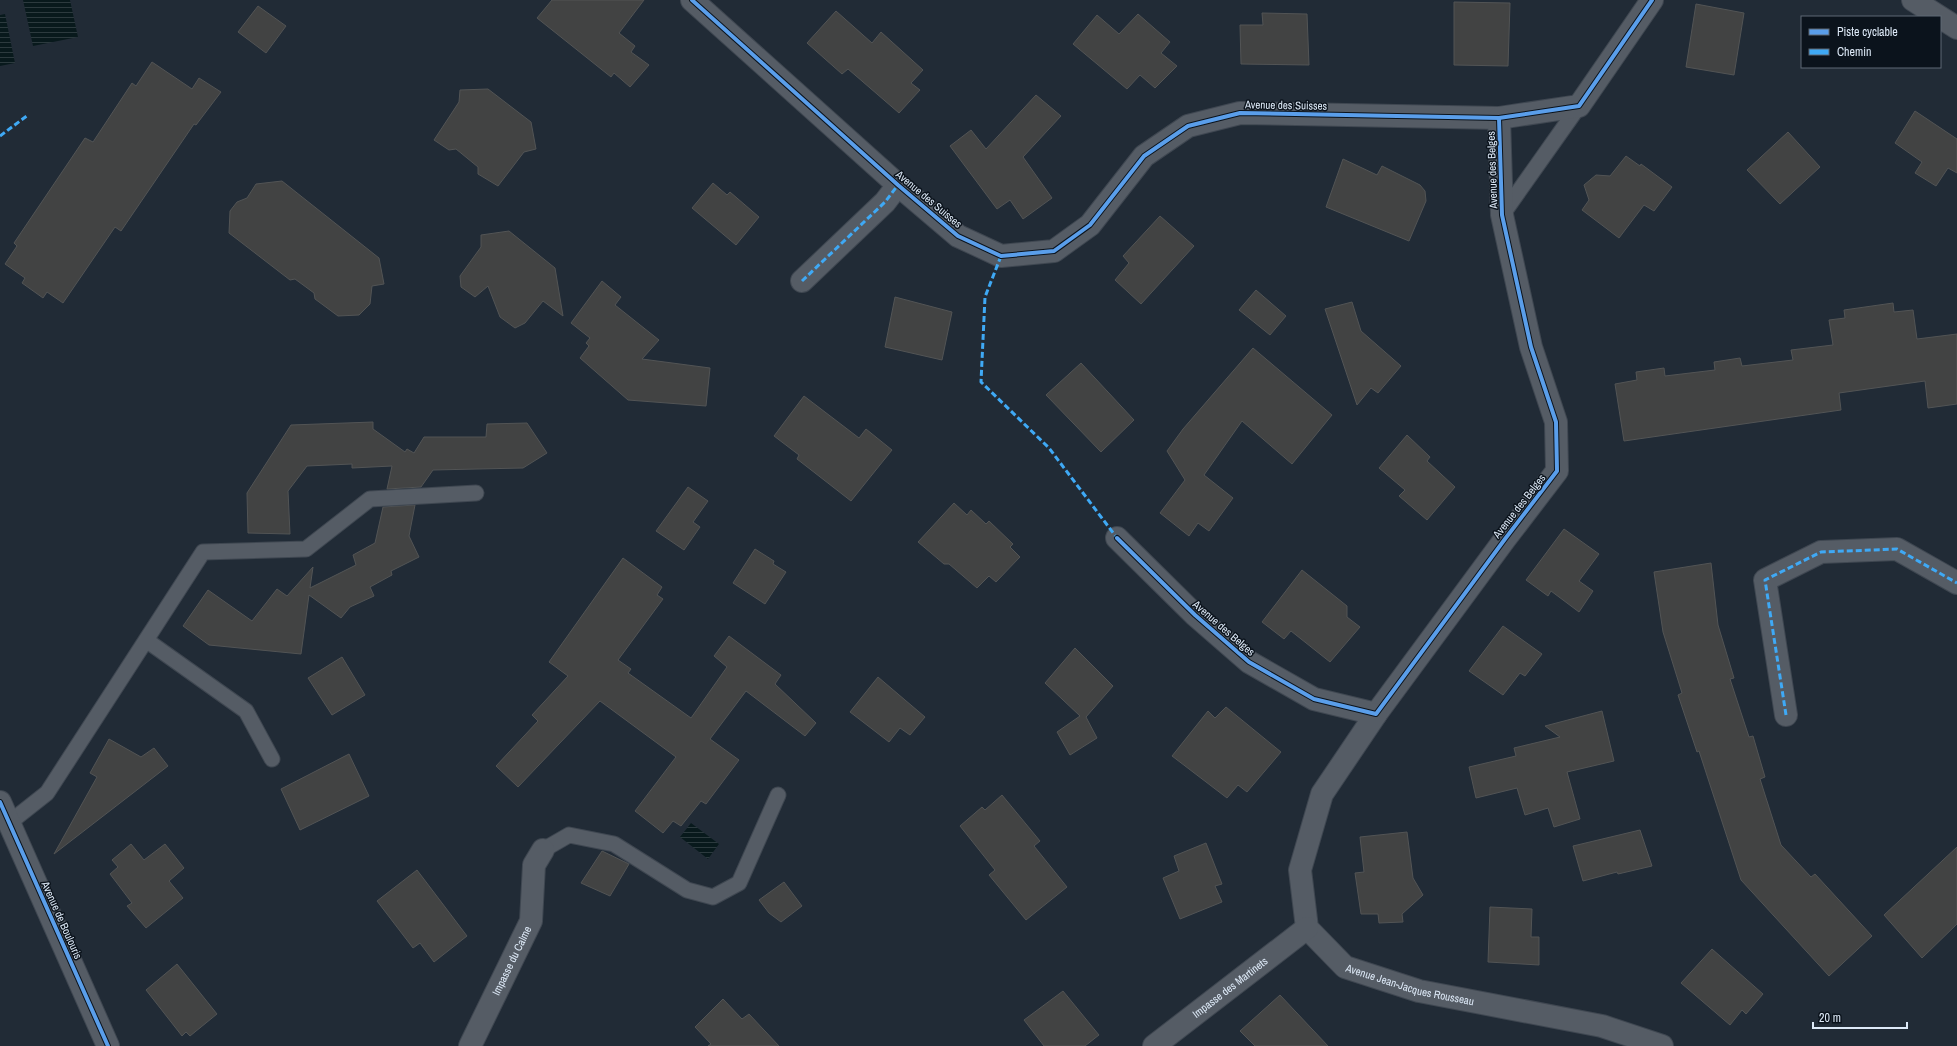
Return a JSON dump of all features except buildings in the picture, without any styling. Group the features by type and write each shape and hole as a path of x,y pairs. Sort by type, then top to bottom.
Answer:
{"street":[{"name":"Avenue des Suisses","path":"692,0 898,186 958,236 1001,256 1054,251 1090,225 1144,156 1188,126 1240,113 1499,118"},
{"path":"1579,106 1652,0"},
{"path":"1913,0 1938,16"},
{"path":"1941,18 1957,28"},
{"name":"Avenue des Belges","path":"1117,538 1195,615 1249,662 1314,699 1376,714 1505,538 1557,471 1556,422 1531,347 1502,215 1499,118 1579,106"},
{"path":"802,281 885,202 898,186"},
{"path":"1786,715 1765,580 1821,552 1897,550 1957,583"},
{"path":"1307,928 1300,870 1322,794 1376,714"},
{"name":"Avenue de Boulouris","path":"0,802 108,1046"},
{"name":"Impasse du Calme","path":"470,1046 531,921 534,865 544,850"},
{"name":"Impasse des Martinets","path":"1154,1046 1307,928"},
{"name":"Avenue Jean-Jacques Rousseau","path":"1307,928 1345,967 1419,991 1602,1026 1662,1046"}],"lane":[{"path":"1502,215 1579,106"},
{"path":"9,823 47,793 203,552 306,549 370,499 476,493"},
{"path":"146,640 246,711 272,759"},
{"path":"544,850 570,835 614,844 688,890 712,897 739,883 778,795"}],"shaded area":[{"path":"23,0 70,0 78,37 33,46"},
{"path":"5,14 15,63 0,66 0,15"},
{"path":"691,823 719,844 708,859 680,837"}],"marked path":[{"path":"0,136 28,115"},
{"path":"802,281 885,202 898,185"},
{"path":"1001,256 985,297 981,382 1049,448 1117,538"},
{"path":"1786,715 1765,580 1821,552 1897,549 1957,583"}],"cycle path":[{"path":"692,0 898,185 958,236 1001,256 1054,251 1090,225 1144,156 1188,126 1240,113 1499,118 1579,106 1652,0"},
{"path":"1117,538 1195,615 1249,662 1314,699 1376,714 1557,471 1556,422 1531,347 1502,215 1499,118"},
{"path":"0,802 108,1046"}]}
